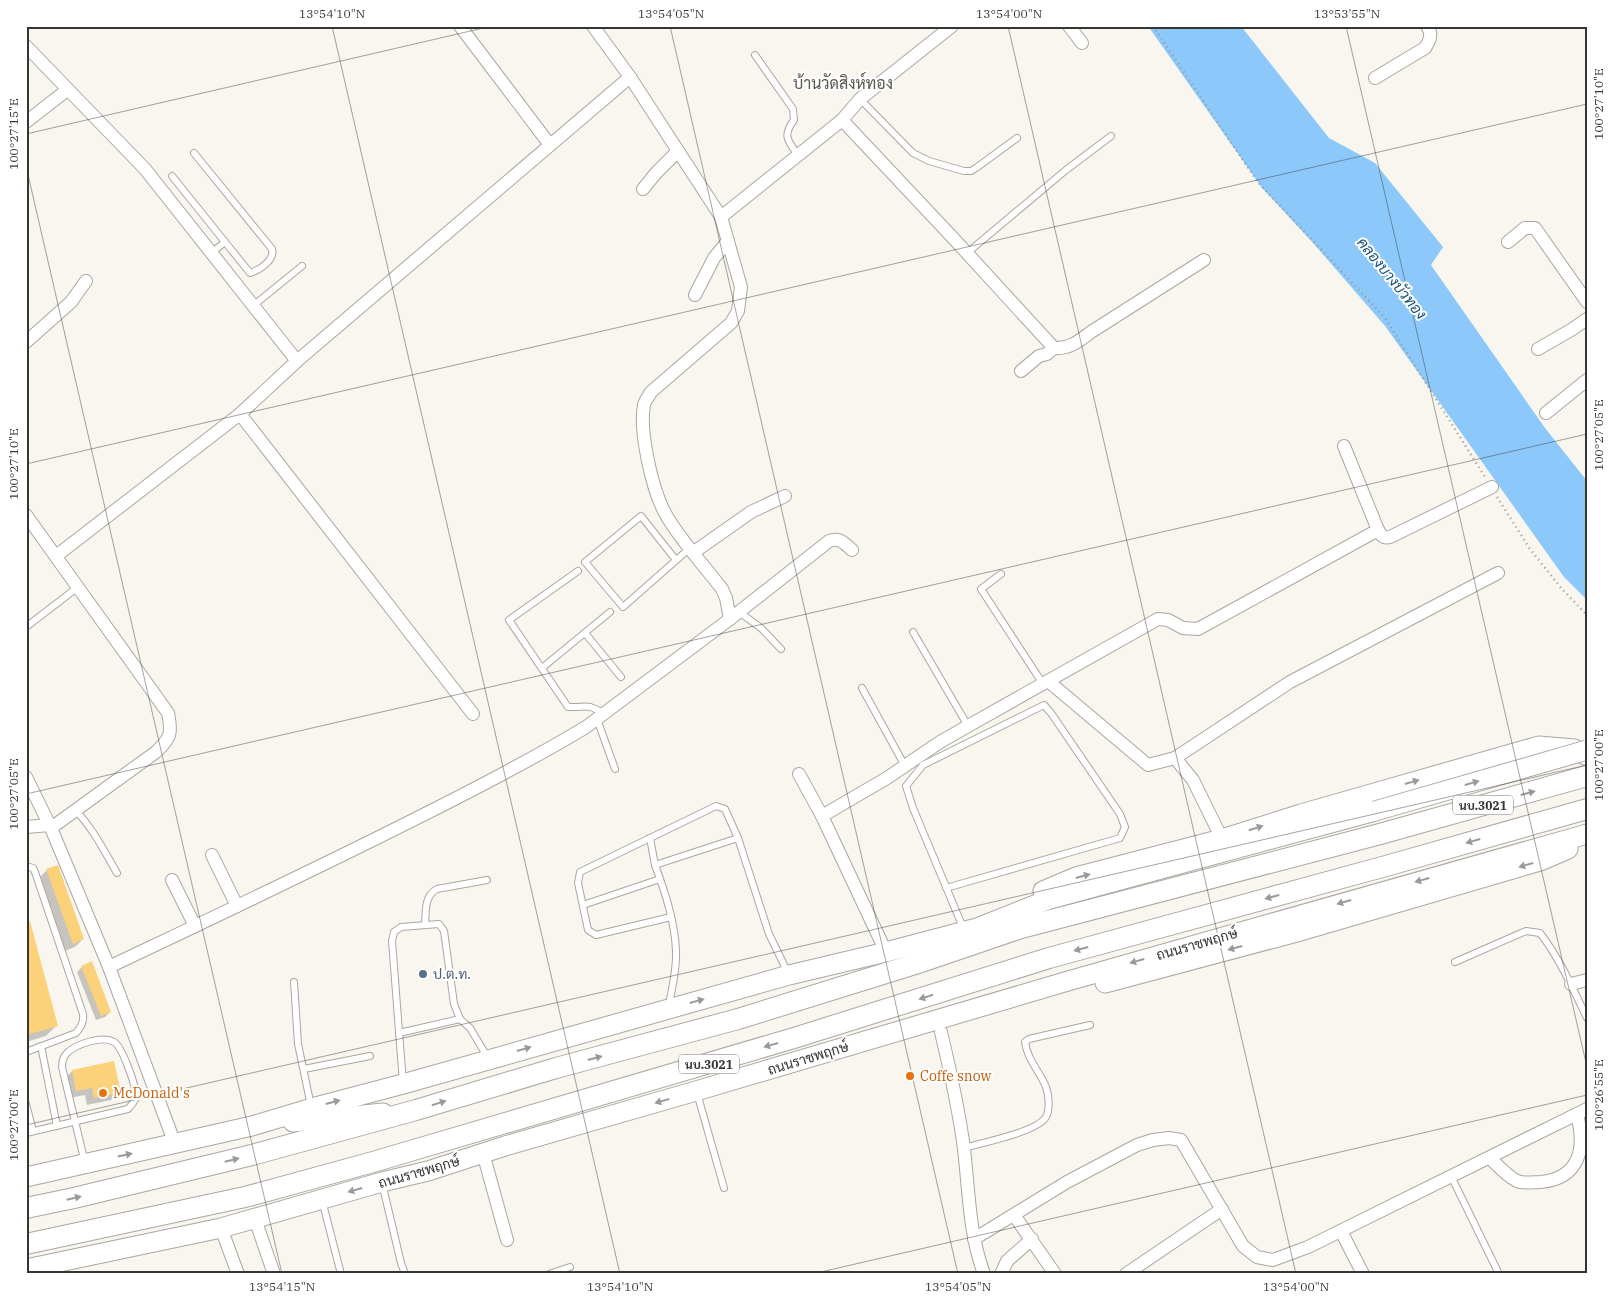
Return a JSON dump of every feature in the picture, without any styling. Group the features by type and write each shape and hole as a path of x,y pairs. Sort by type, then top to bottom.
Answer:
{"main road":[{"path":"970,930 1014,906 1032,899 1047,888 1069,880 1222,839 1301,814 1539,746 1574,749 1587,756"},
{"name":"นบ.3021","path":"26,1177 252,1126 789,975 970,930 1050,899 1375,811 1587,750"},
{"name":"นบ.3021","path":"26,1208 252,1155 416,1110 556,1068 738,1019 915,964 1021,928 1380,834 1587,776"},
{"name":"ถนนราชพฤกษ์","path":"26,1244 245,1197 373,1162 794,1038 1049,958 1587,809"},
{"name":"ถนนราชพฤกษ์","path":"26,1269 221,1228 382,1182 428,1171 505,1146 1068,981 1587,834"},
{"path":"813,1056 846,1055 876,1050 941,1032 1076,991 1304,930 1540,861 1561,853 1587,839"},
{"path":"252,1126 416,1110"},
{"path":"373,1162 505,1146"}],"street":[{"path":"460,26 550,145"},
{"path":"593,26 630,77 721,217 741,287 738,311 732,323 651,392 644,402 642,416 644,438 657,495 665,512 722,589 735,615"},
{"path":"721,217 842,120 860,99 952,26"},
{"path":"1069,26 1082,43"},
{"path":"1375,78 1426,48 1430,40 1430,30 1427,26"},
{"path":"26,46 144,170 297,361"},
{"path":"56,556 240,414 297,361 630,77"},
{"path":"26,122 67,90"},
{"path":"842,120 1054,348 1064,349 1074,345 1091,332 1204,260"},
{"path":"643,189 678,151"},
{"path":"1508,242 1525,228 1535,228 1587,302"},
{"path":"695,296 714,258 728,241"},
{"path":"26,342 71,302 86,281"},
{"path":"1538,349 1587,319"},
{"path":"1021,371 1039,356 1047,354 1054,348"},
{"path":"1546,413 1587,380"},
{"path":"240,414 473,714"},
{"path":"1344,446 1378,530 1386,538 1492,487"},
{"path":"692,550 744,516 785,496"},
{"path":"26,515 168,713 171,728 166,742 156,752 75,810 50,827 26,827"},
{"path":"822,816 968,726 1158,619 1168,620 1183,628 1198,629 1378,530"},
{"path":"108,967 332,861 466,794 566,740 601,717 829,541 840,539 852,550"},
{"path":"1045,682 1148,766 1175,758 1290,682 1498,573"},
{"path":"1175,758 1193,780 1222,839"},
{"path":"799,774 822,816 886,952"},
{"path":"26,777 50,827 108,967 175,1144"},
{"path":"212,855 237,906"},
{"path":"172,880 195,926"},
{"path":"1571,984 1587,980"},
{"path":"941,1032 953,1084 964,1148 972,1229 984,1274"},
{"path":"974,1240 1067,1182 1137,1145 1169,1138 1181,1140 1243,1246 1256,1257 1273,1260 1308,1247 1582,1112"},
{"path":"1490,1158 1518,1182 1544,1182 1562,1176 1575,1165 1579,1154 1582,1112"},
{"path":"483,1153 507,1240"},
{"path":"1126,1274 1222,1209"},
{"path":"1014,1215 1055,1274"},
{"path":"255,1219 274,1274"},
{"path":"221,1228 238,1274"},
{"path":"1341,1231 1363,1274"},
{"path":"1001,1274 1007,1261 1032,1240"}],"lane":[{"path":"755,55 792,109 794,120 788,128 786,136 788,142 798,155"},
{"path":"860,99 913,153 929,161 964,171 971,171 976,168 1017,138"},
{"path":"967,253 1066,170 1111,136"},
{"path":"172,176 250,273 271,260 272,250 194,153"},
{"path":"211,253 225,242"},
{"path":"253,306 302,266"},
{"path":"676,560 641,516 585,562 623,607 676,560 692,550"},
{"path":"578,571 509,620 568,707 592,706 601,717 615,769"},
{"path":"1001,574 981,589 1045,682"},
{"path":"26,627 78,587"},
{"path":"542,668 610,612"},
{"path":"735,615 761,628 781,649"},
{"path":"913,632 968,726"},
{"path":"585,633 621,677"},
{"path":"862,688 905,766"},
{"path":"946,888 1120,838 1125,827 1120,814 1044,705 923,765 906,786 913,808 946,888 970,930"},
{"path":"671,917 596,935 588,930 578,882 580,872 716,806 725,808 738,838 769,934 789,975"},
{"path":"75,810 93,832 117,873"},
{"path":"650,838 655,865 671,917 676,952 668,1009"},
{"path":"655,865 738,838"},
{"path":"26,866 33,868 35,872 84,1020 81,1028 76,1033 26,1052"},
{"path":"425,925 428,898 432,892 437,889 488,880"},
{"path":"583,905 660,880"},
{"path":"403,1084 392,941 394,932 401,927 439,924 444,931 454,1004 460,1019 470,1028 489,1059"},
{"path":"1455,962 1526,932 1540,934 1550,947 1571,984 1587,1018"},
{"path":"294,982 298,1044 312,1108"},
{"path":"399,1034 460,1019"},
{"path":"964,1148 1029,1130 1039,1125 1046,1117 1048,1107 1046,1088 1030,1058 1025,1042 1029,1039 1090,1025"},
{"path":"26,1104 30,1132 75,1122 128,1108 136,1097 133,1082 119,1046 108,1040 90,1041 66,1053 62,1061 62,1068 75,1122 85,1164"},
{"path":"41,1046 57,1126"},
{"path":"304,1069 370,1056"},
{"path":"696,1091 724,1188"},
{"path":"1451,1176 1499,1274"},
{"path":"382,1182 401,1263 406,1274"},
{"path":"322,1200 341,1274"},
{"path":"549,1274 570,1267"}],"path":[{"path":"1153,26 1257,181 1385,318 1530,549 1561,588 1587,615"}],"water":[{"name":"คลองบางบัวทอง","path":"1148,26 1241,26 1329,138 1375,163 1443,247 1431,265 1545,428 1587,481 1587,600 1564,577 1385,326 1314,244 1262,188"}],"building":[{"path":"58,865 84,939 73,944 46,869"},
{"path":"30,921 58,1026 26,1035 26,922"},
{"path":"92,961 111,1012 101,1016 81,966"},
{"path":"114,1061 121,1093 94,1098 92,1088 76,1091 72,1070"}],"place":[{"name":"ป.ต.ท.","path":"423,974"},
{"name":"Coffe snow","path":"910,1076"},
{"name":"McDonald's","path":"103,1093"}],"district":[{"name":"บ้านวัดสิงห์ทอง","path":"843,83"}]}
